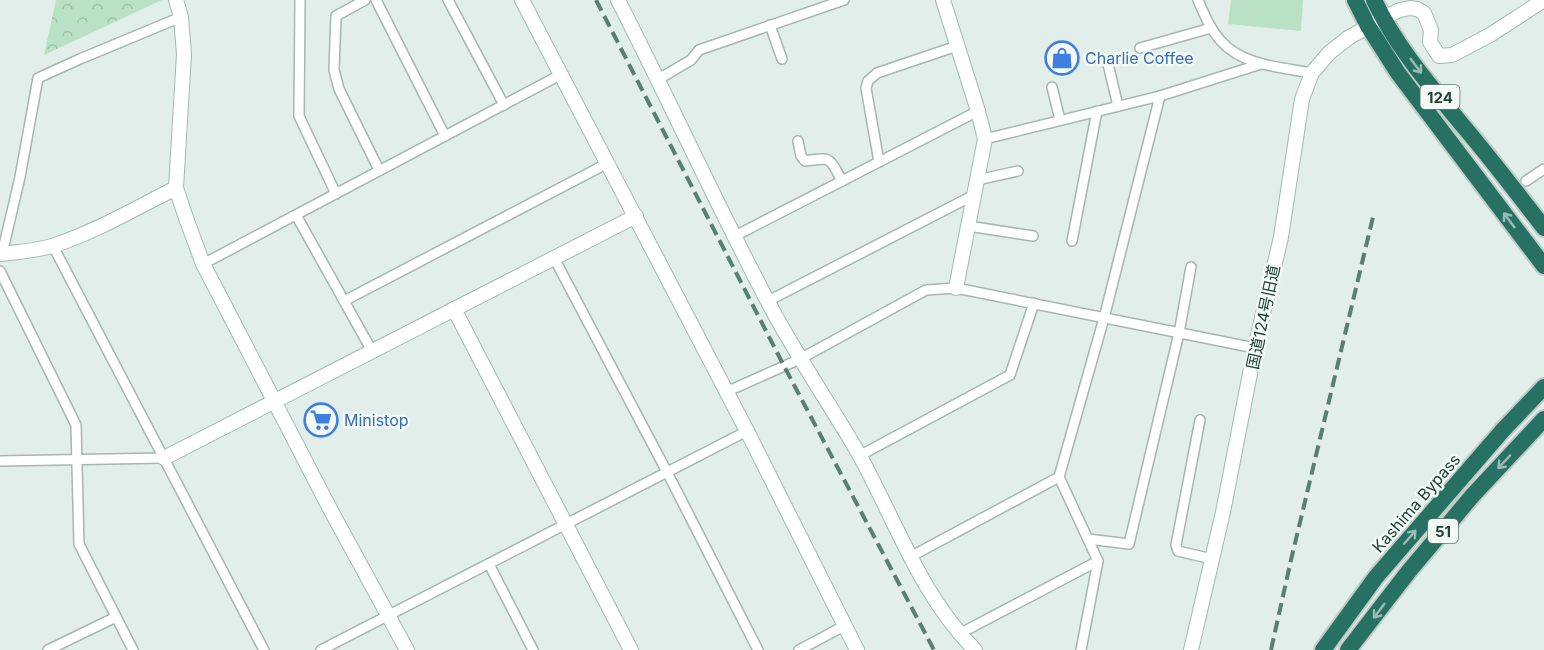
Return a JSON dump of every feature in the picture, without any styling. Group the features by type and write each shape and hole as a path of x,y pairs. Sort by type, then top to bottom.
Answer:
{"highway":[{"name":"124","path":"1355,0 1407,54 1544,228"},
{"name":"124","path":"1374,0 1375,22 1398,73 1544,266"},
{"name":"Kashima Bypass","path":"1323,650 1376,577 1503,430 1544,387"},
{"name":"51","path":"1348,650 1409,570 1473,495 1544,419"}],"street":[{"path":"176,0 181,17 184,54 176,188 204,264 329,507 406,650"},
{"path":"300,0 299,116 336,194"},
{"path":"365,0 336,16 334,70 339,89 379,170"},
{"path":"376,0 445,136"},
{"path":"448,0 504,105"},
{"path":"522,0 747,431 857,650"},
{"path":"618,0 768,301 859,456 910,557 932,595 959,634 975,650"},
{"path":"657,80 691,60 699,50 844,0"},
{"path":"943,0 978,111 984,139 956,288"},
{"path":"1197,0 1206,19 1221,41 1242,57 1261,64 1312,73"},
{"name":"国道124号旧道","path":"1191,650 1223,512 1281,237 1302,99 1312,73 1334,48 1375,22 1400,10 1410,8 1424,13 1431,30 1430,42 1439,56 1452,56 1490,35 1544,0"},
{"path":"176,188 96,229 53,246 1,254 20,177 38,78 181,17"},
{"path":"770,26 782,59"},
{"path":"1140,48 1211,27"},
{"path":"879,162 866,88 868,81 877,73 957,46"},
{"path":"1108,64 1118,106"},
{"path":"984,139 1160,96 1261,64"},
{"path":"204,264 560,75"},
{"path":"1052,87 1060,120"},
{"path":"1081,650 1098,561 1059,477 1104,318 1160,96"},
{"path":"735,236 978,111"},
{"path":"1072,241 1097,111"},
{"path":"798,141 801,156 805,161 826,158 832,161 842,181"},
{"path":"344,301 608,163"},
{"path":"1526,181 1544,169"},
{"path":"977,180 1018,171"},
{"path":"768,301 974,195"},
{"path":"296,214 372,351"},
{"path":"0,461 164,458 636,216"},
{"path":"968,226 1033,236"},
{"path":"53,246 264,650"},
{"path":"554,258 758,650"},
{"path":"1088,539 1129,544 1179,333 1191,267"},
{"path":"0,271 76,425 79,544 133,650"},
{"path":"726,392 800,359 926,290 956,288 1256,348"},
{"path":"859,456 1010,375 1034,303"},
{"path":"454,309 631,650"},
{"path":"1200,420 1176,545 1178,551 1212,558"},
{"path":"321,650 747,431"},
{"path":"910,557 1059,477"},
{"path":"959,634 1098,561"},
{"path":"489,564 533,650"},
{"path":"48,650 116,617"},
{"path":"799,650 844,626"}],"green space":[{"path":"56,0 162,0 44,55"},
{"path":"1231,0 1303,0 1301,31 1228,24"}],"railway":[{"path":"596,0 784,366 934,650"},
{"path":"1271,650 1373,217"}],"place":[{"name":"Charlie Coffee","path":"1062,58"},
{"name":"Ministop","path":"321,420"}]}
